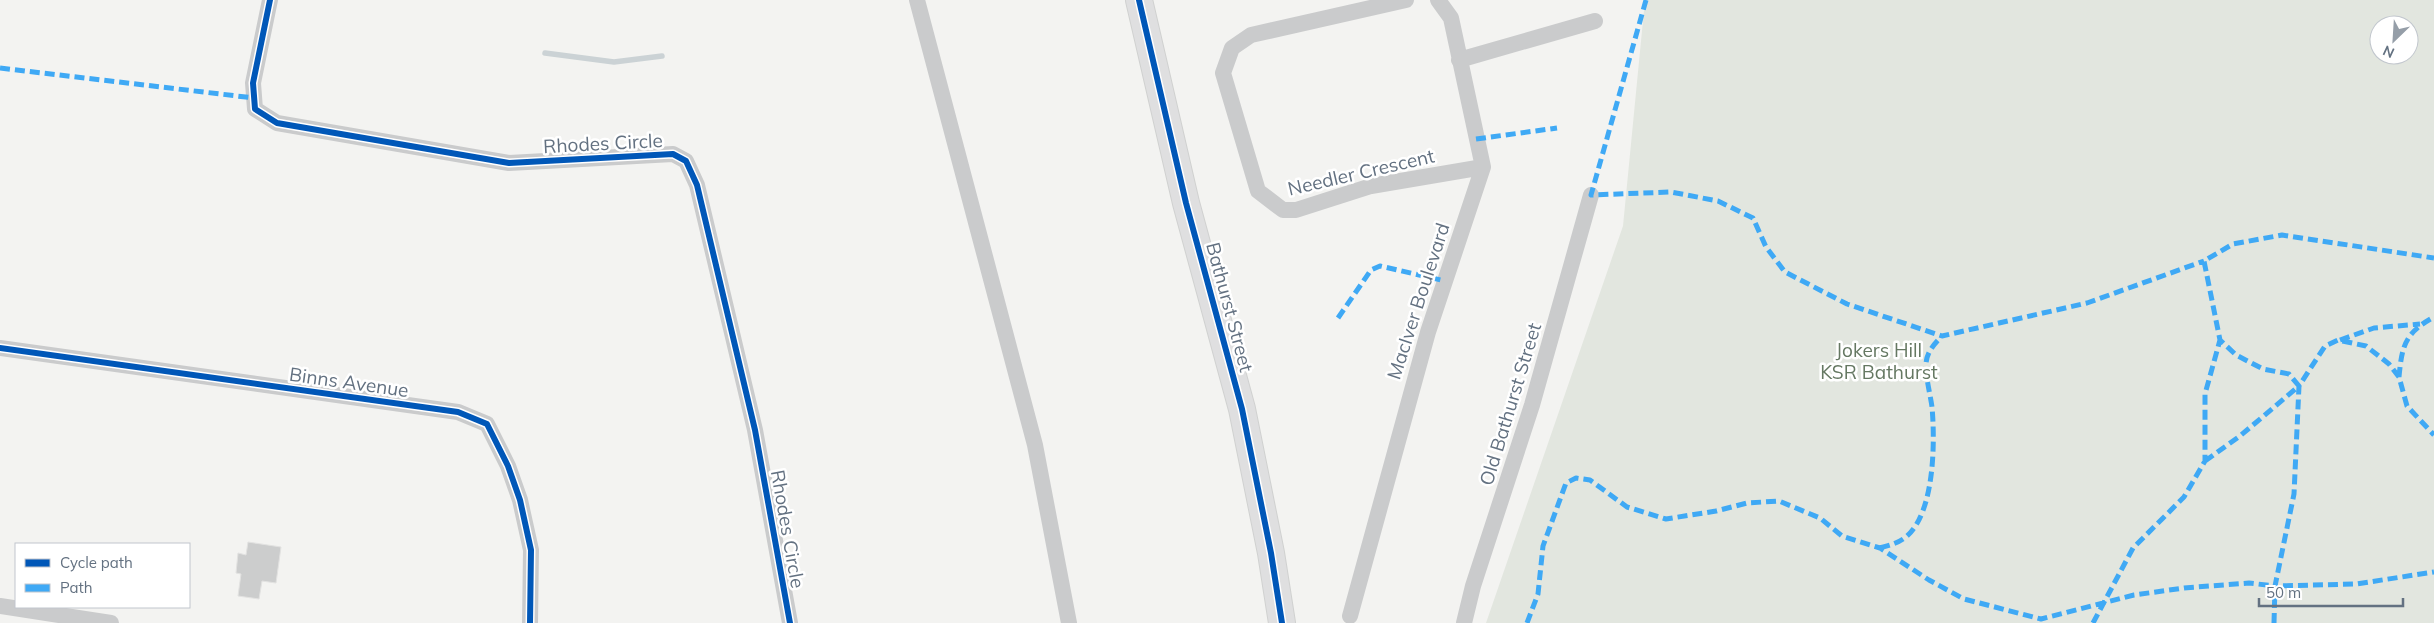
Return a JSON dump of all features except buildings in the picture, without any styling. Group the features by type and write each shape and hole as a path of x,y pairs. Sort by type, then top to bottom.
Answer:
{"main road":[{"name":"Bathurst Street","path":"1139,0 1186,203 1242,409 1271,553 1282,623"}],"street":[{"name":"Rhodes Circle","path":"270,0 252,83 255,110 277,123 509,163 673,154 686,160 697,185 755,430 790,623"},
{"path":"918,0 1034,446 1069,623"},
{"name":"Needler Crescent","path":"1406,0 1251,35 1232,48 1223,73 1258,191 1283,210 1296,210 1371,186 1483,167"},
{"path":"1438,0 1451,18 1483,167"},
{"path":"1459,60 1595,22"},
{"name":"MacIver Boulevard","path":"1350,616 1428,332 1483,167"},
{"name":"Old Bathurst Street","path":"1464,623 1472,586 1532,405 1590,195"},
{"name":"Binns Avenue","path":"0,348 458,412 487,424 508,466 524,517 531,550 530,623"},
{"path":"0,606 111,623"}],"green space":[{"name":"Jokers Hill KSR Bathurst","path":"1645,0 2434,0 2434,623 1486,623 1623,226"}],"waterway":[{"path":"545,53 614,62 662,56"}],"marked path":[{"path":"1646,0 1591,195 1671,192 1718,201 1753,218 1766,247 1785,272 1847,304 1942,336 2087,303 2204,261"},
{"path":"0,68 254,98"},
{"path":"1476,139 1557,128"},
{"path":"2205,461 2240,436 2299,386 2289,374 2263,369 2236,355 2220,340 2204,261 2233,244 2282,235 2434,258"},
{"path":"1338,318 1371,270 1380,266 1445,281"},
{"path":"2399,377 2402,356 2407,341 2417,329 2434,317"},
{"path":"2340,340 2374,328 2420,324"},
{"path":"1880,548 1898,542 1907,536 1916,525 1928,493 1933,456 1933,438 1932,407 1926,361 1931,349 1942,336"},
{"path":"2093,623 2133,548 2184,497 2205,461 2205,394 2220,340"},
{"path":"1527,623 1538,594 1543,546 1566,483 1576,478 1590,480 1627,507 1666,519 1716,511 1747,503 1779,501 1820,518 1842,536 1880,548 1929,580 1964,599 2041,619 2134,595 2184,588 2249,583 2275,586 2294,494 2299,386 2325,346 2338,340 2366,346 2389,364 2399,377 2407,406 2434,435"},
{"path":"2274,623 2275,586 2356,584 2434,572"}],"cycle path":[{"path":"270,0 253,83 255,109 277,123 509,163 673,154 686,161 697,185 755,430 790,623"},
{"path":"1139,0 1186,203 1242,409 1271,553 1282,623"},
{"path":"0,348 458,412 487,424 508,466 520,500 531,550 530,623"}]}
